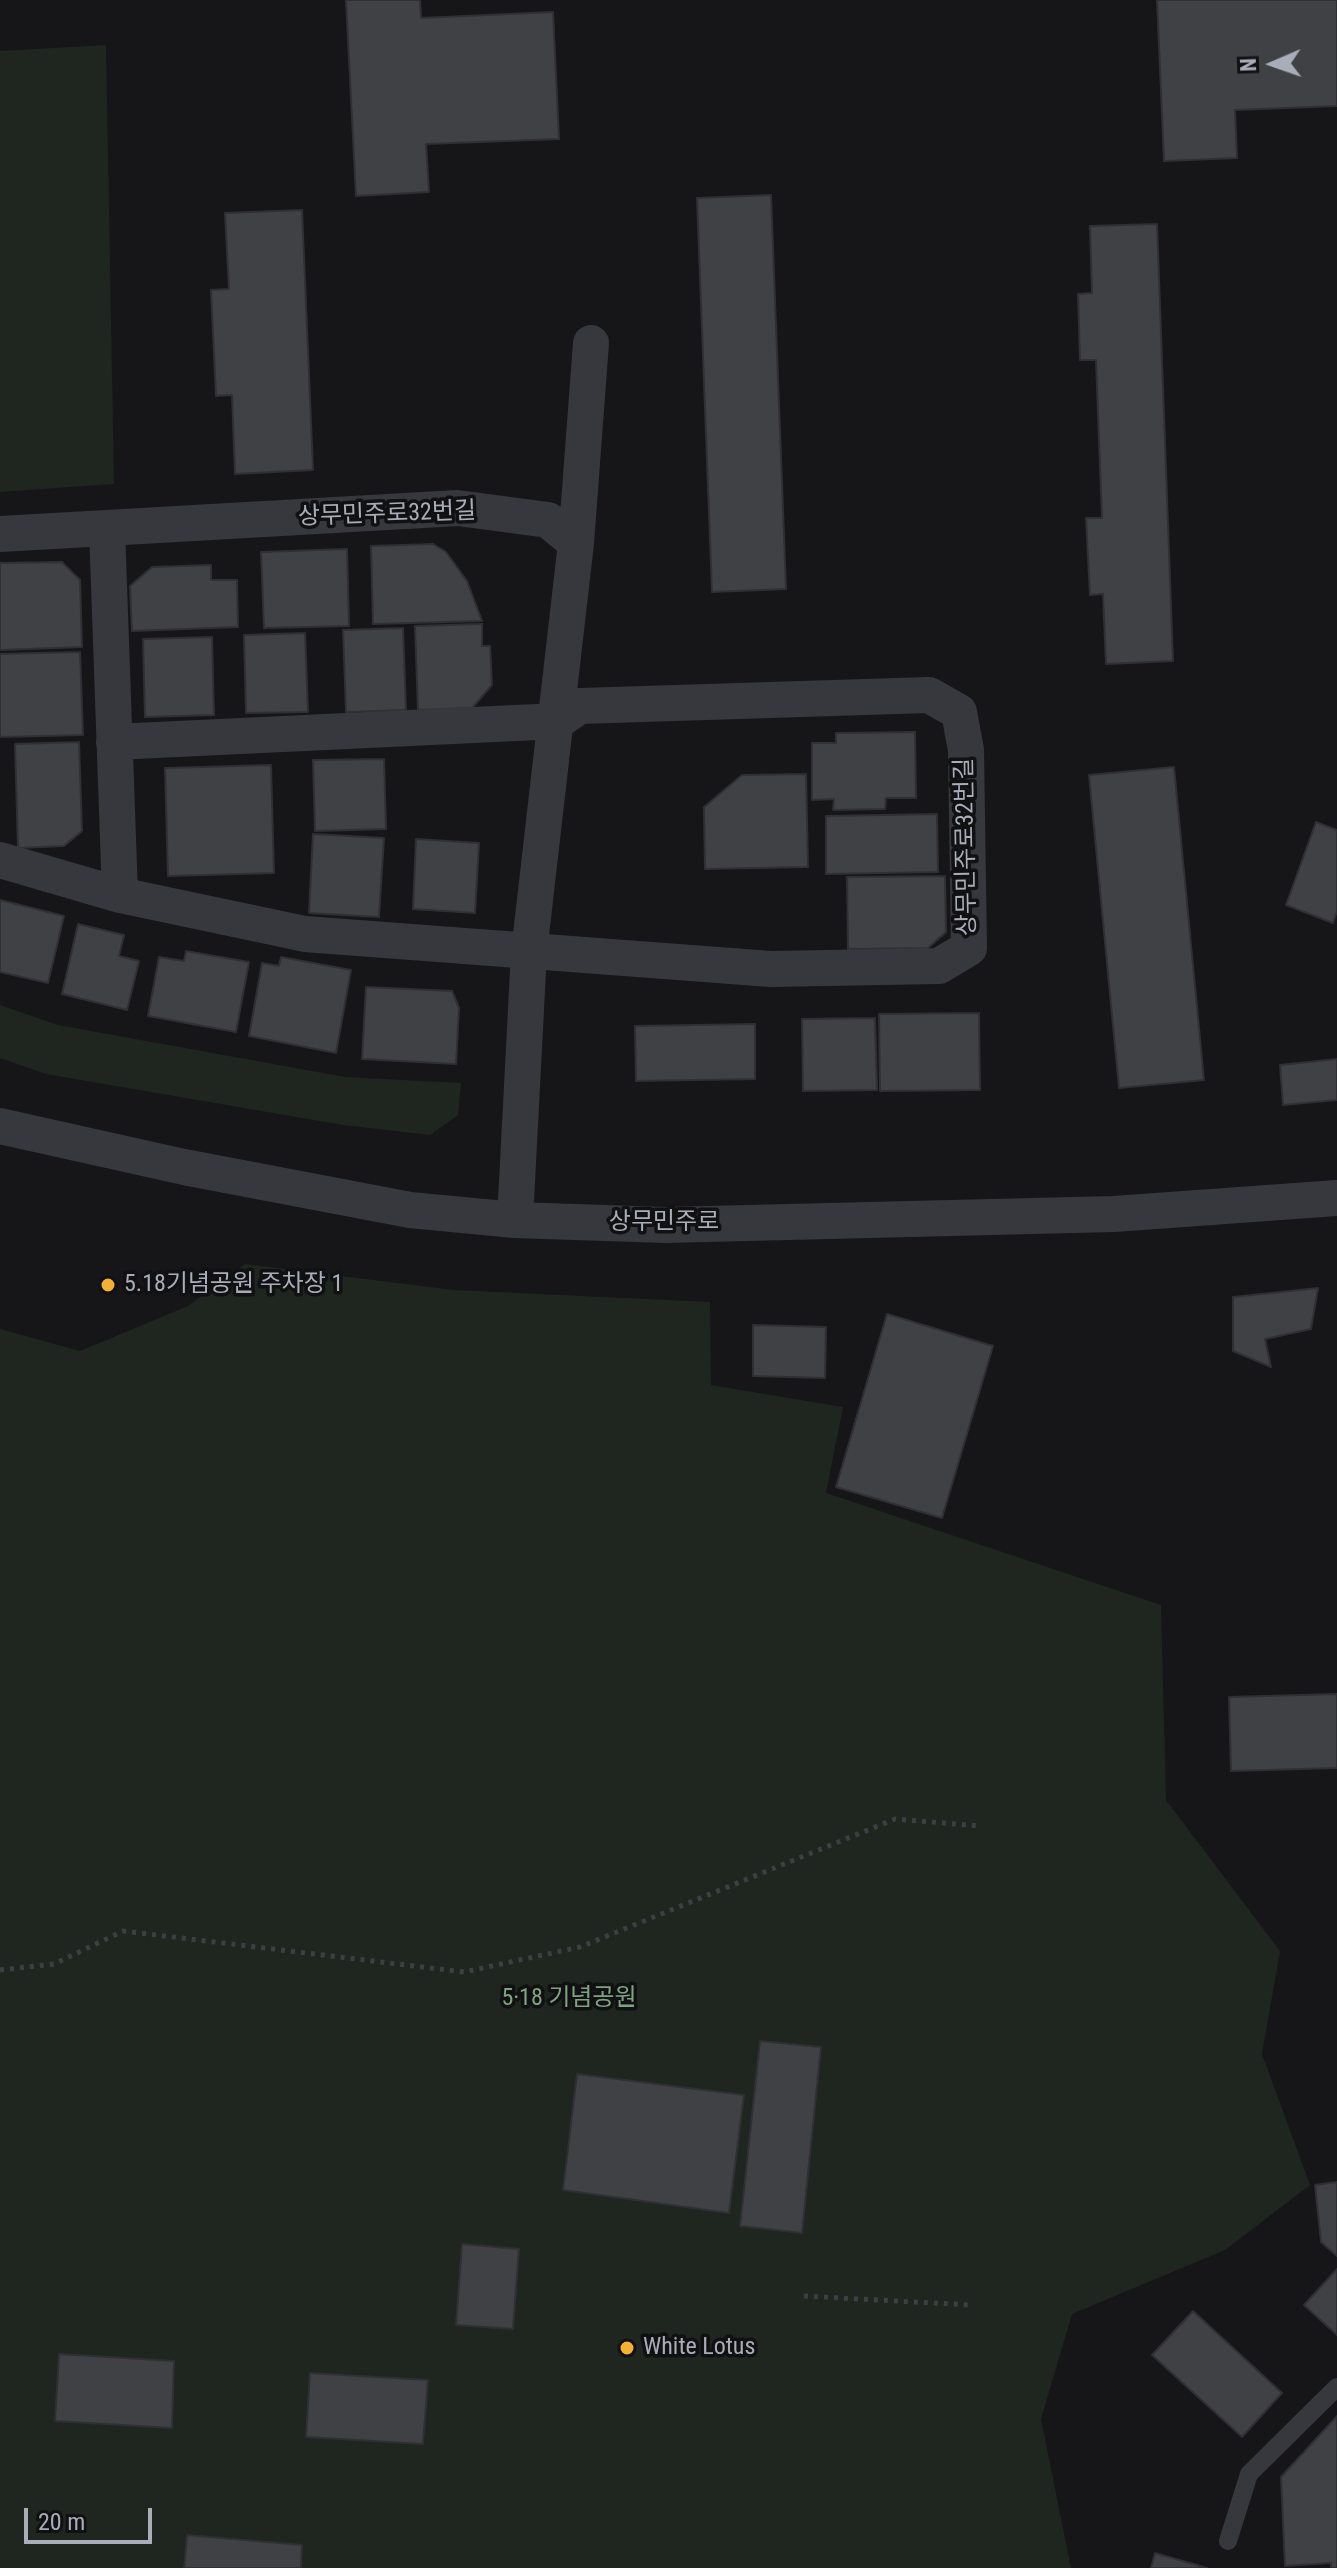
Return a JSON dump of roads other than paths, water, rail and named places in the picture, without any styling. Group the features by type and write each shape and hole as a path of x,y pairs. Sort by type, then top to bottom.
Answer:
{"street":[{"path":"515,1220 529,952 558,721 576,543 591,343"},
{"name":"상무민주로32번길","path":"0,534 458,508 548,520 576,543"},
{"path":"107,529 120,895"},
{"name":"상무민주로32번길","path":"0,860 120,895 305,934 771,969 939,966 969,948 966,750 959,712 929,695 580,706 558,721 114,742"},
{"name":"상무민주로","path":"0,1126 184,1167 410,1210 515,1220 666,1225 1114,1214 1337,1198"}],"lane":[{"path":"1228,2541 1249,2474 1337,2387"}],"place":[{"name":"5.18기념공원 주차장 1","path":"108,1285"},
{"name":"White Lotus","path":"627,2348"}],"park label":[{"name":"5·18 기념공원","path":"569,1999"}]}
